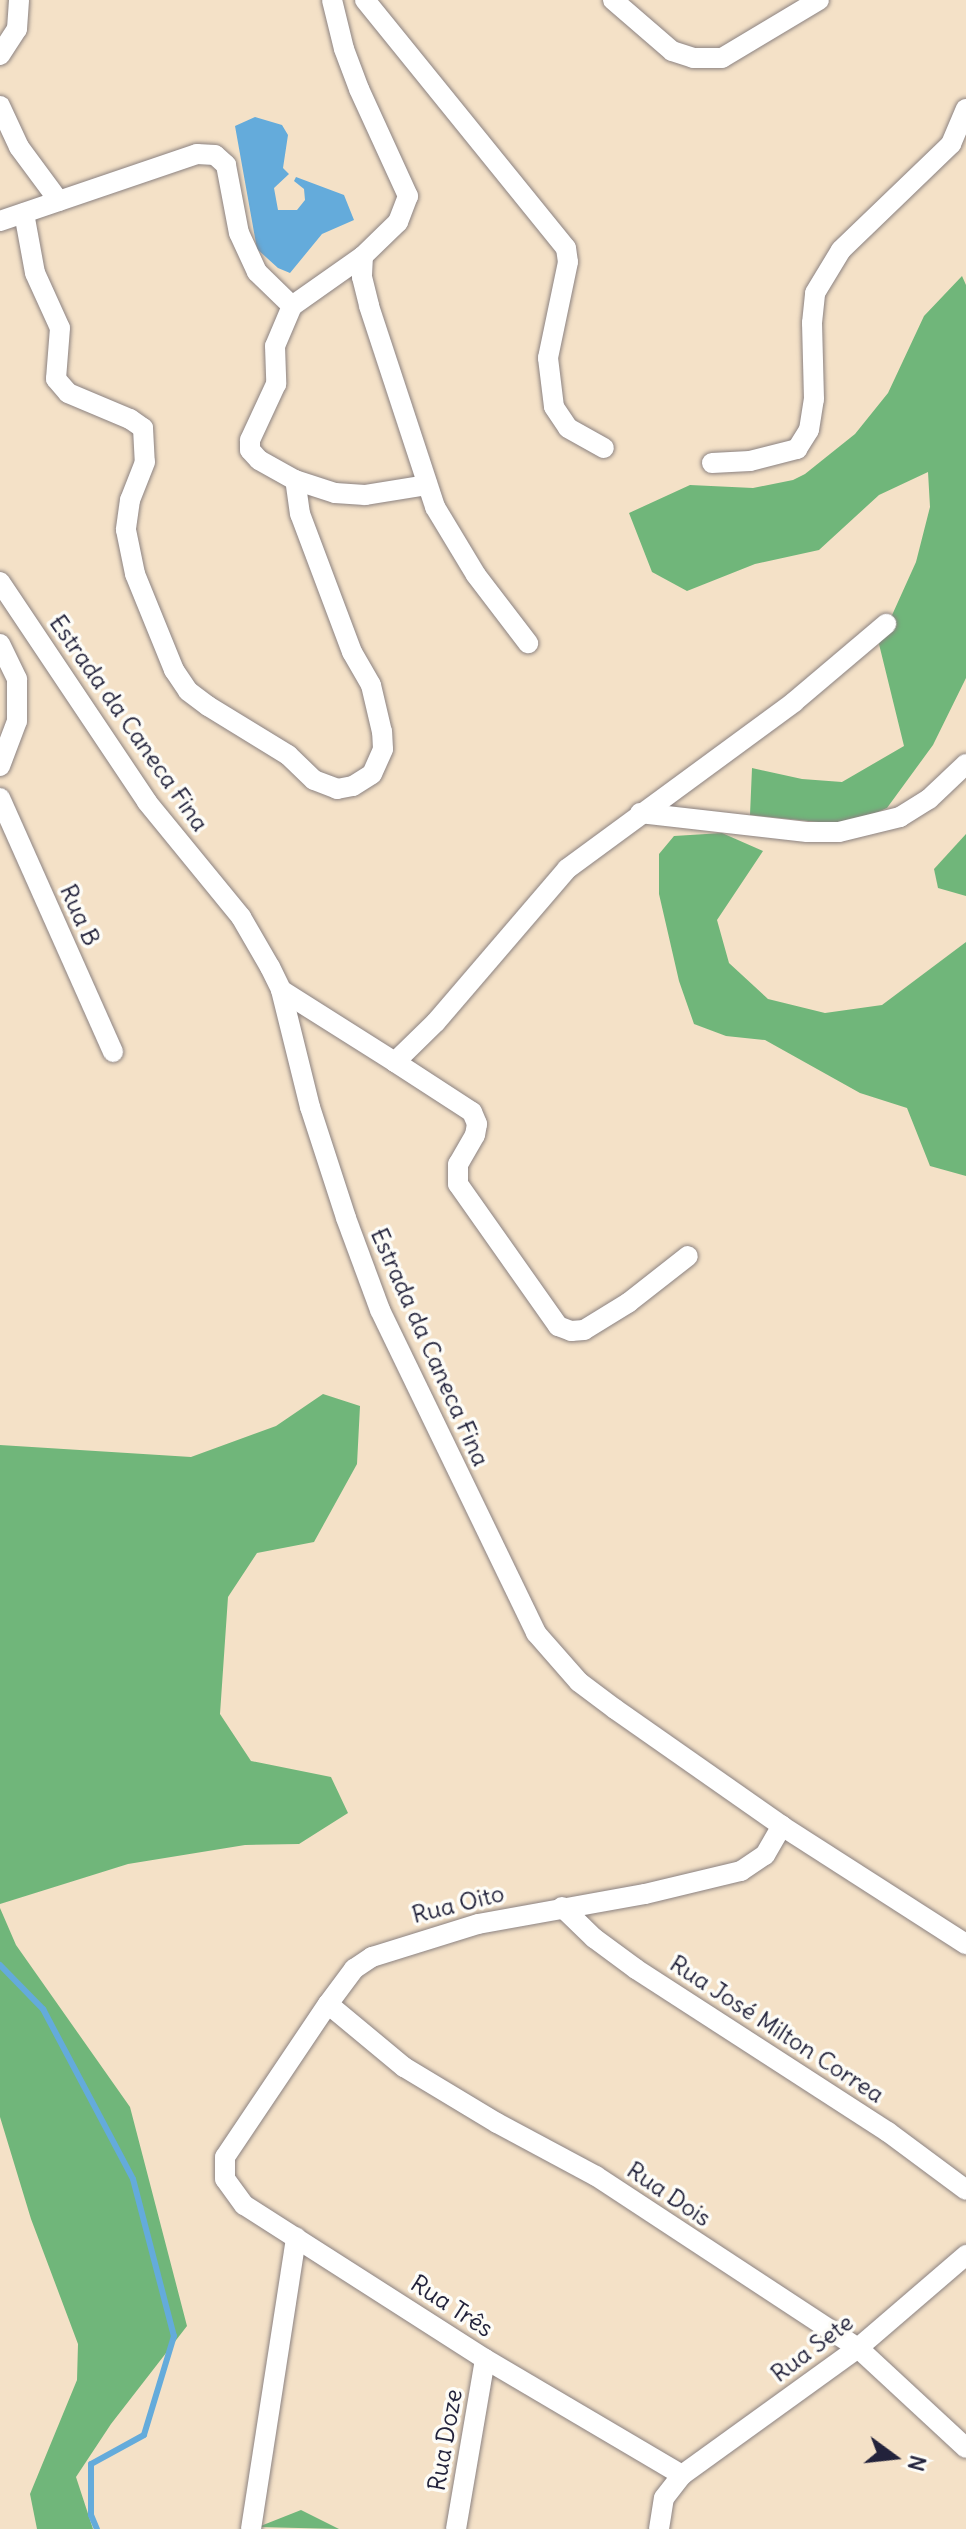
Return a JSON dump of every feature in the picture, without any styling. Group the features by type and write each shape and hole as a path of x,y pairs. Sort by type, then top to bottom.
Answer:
{"street":[{"path":"0,55 17,29 19,0"},
{"path":"332,0 349,63 408,196 398,222 363,256 292,306 275,346 276,384 250,440 250,450 259,460 295,480 335,493 365,495 427,485"},
{"path":"365,0 566,248 568,262 548,358 554,407 568,428 604,448"},
{"path":"613,0 672,51 693,58 722,58 819,0"},
{"path":"0,106 19,147 59,201"},
{"path":"712,463 782,456 797,449 809,430 814,399 812,323 815,293 841,250 951,144 966,109"},
{"path":"0,221 197,154 215,155 226,165 239,233 257,272 292,306"},
{"path":"24,213 35,273 60,328 56,379 68,393 136,422 143,428 147,447 145,462 130,500 126,530 135,574 174,670 188,691 208,706 288,755 314,780 337,789 353,786 372,774 383,749 382,732 371,685 352,652 308,538 295,480"},
{"path":"363,256 362,277 369,306 435,507 476,575 528,643"},
{"name":"Estrada da Caneca Fina","path":"0,582 147,802 241,917 281,990 310,1107 380,1310 536,1633 579,1682 782,1826 966,1944"},
{"path":"395,1062 436,1022 567,869 794,702 886,624"},
{"path":"0,644 17,679 17,721 0,766"},
{"path":"640,813 807,832 839,832 900,817 929,799 966,764"},
{"name":"Rua B","path":"0,798 113,1052"},
{"path":"281,990 472,1112 477,1124 475,1135 458,1164 458,1184 558,1326 571,1331 584,1330 628,1303 688,1256"},
{"name":"Rua Oito","path":"225,2157 354,1969 383,1953 429,1936 562,1907 645,1894 741,1871 765,1855 782,1826"},
{"name":"Rua José Milton Correa","path":"562,1907 594,1938 636,1969 888,2132 966,2190"},
{"name":"Rua Dois","path":"328,2004 404,2067 476,2111 596,2176 858,2348 966,2448"},
{"name":"Rua Três","path":"225,2157 225,2179 244,2205 485,2359 682,2475"},
{"path":"251,2529 296,2237"},
{"name":"Rua Sete","path":"682,2475 858,2348 966,2255"},
{"name":"Rua Doze","path":"456,2529 485,2359"},
{"path":"659,2529 664,2498 682,2475"}],"green space":[{"path":"962,276 966,285 966,678 933,745 887,808 848,825 750,815 752,768 802,779 842,782 904,746 879,644 916,562 930,507 928,472 879,495 819,550 755,564 687,591 652,572 629,513 690,485 753,488 793,480 805,474 855,434 888,393 924,316"},
{"path":"722,833 763,851 717,920 729,963 768,999 825,1013 882,1005 966,942 966,1176 930,1166 907,1108 860,1093 765,1040 726,1036 694,1024 679,981 659,894 659,854 674,836"},
{"path":"966,834 966,896 938,888 934,869"},
{"path":"323,1394 360,1406 357,1464 314,1542 257,1553 228,1597 220,1714 251,1761 331,1777 348,1813 299,1844 245,1845 128,1864 0,1904 0,1445 191,1457 276,1426"},
{"path":"0,1908 16,1945 130,2107 187,2326 111,2424 76,2477 93,2529 37,2529 30,2494 77,2380 78,2344 31,2219 0,2117"},
{"path":"301,2510 339,2529 258,2527"}],"water":[{"path":"255,117 282,125 288,135 283,168 289,174 274,188 278,210 297,210 305,200 304,189 294,181 296,177 344,195 354,220 322,234 290,273 278,268 257,249 235,126"}],"waterway":[{"path":"0,1965 43,2009 133,2179 174,2336 144,2435 91,2464 91,2515 97,2529"}]}
